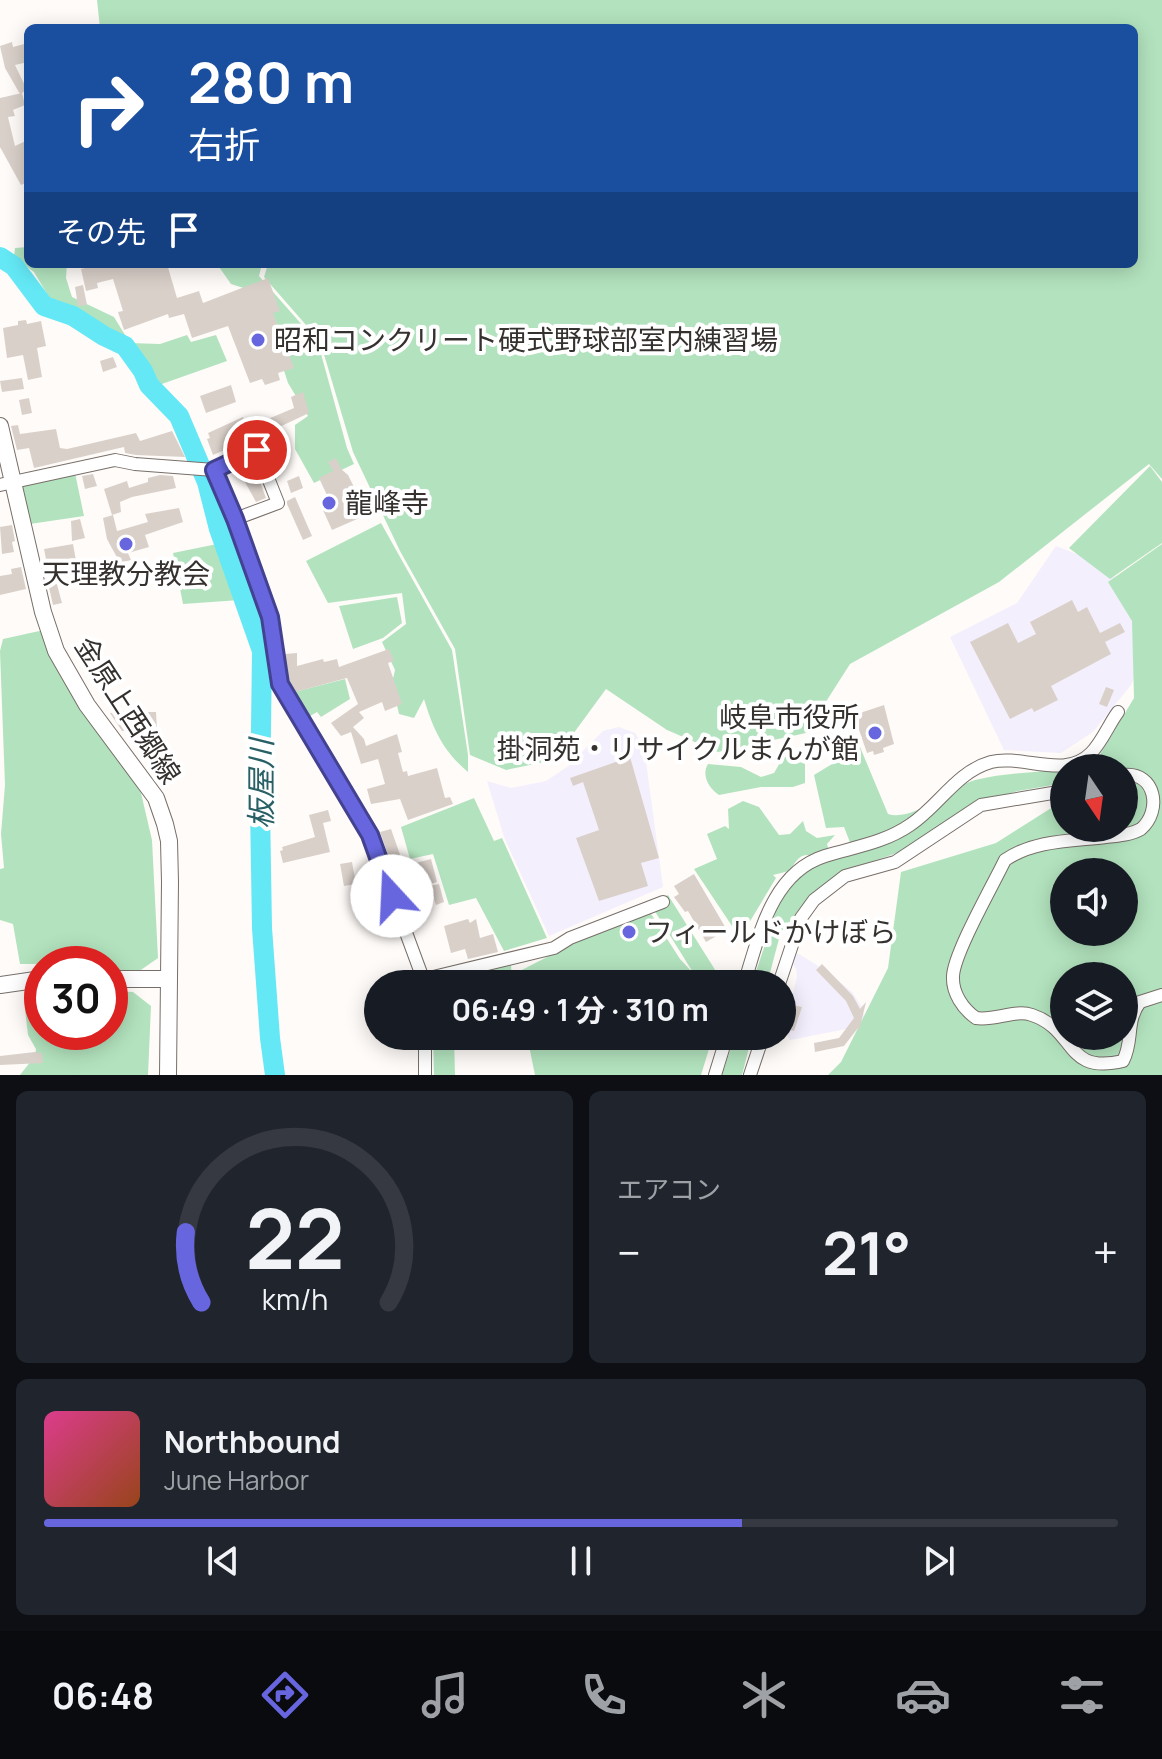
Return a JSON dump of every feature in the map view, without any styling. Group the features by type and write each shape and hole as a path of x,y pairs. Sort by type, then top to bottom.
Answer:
{"main road":[{"name":"金原上西郷線","path":"0,426 6,484 56,651 87,705 156,798 165,824 169,841 170,882 168,1075"},
{"path":"128,979 167,979"},
{"path":"0,985 24,982"}],"street":[{"path":"6,484 115,460 211,470 257,450 278,503 235,519"},
{"path":"211,470 235,519 270,617 280,684 370,835 421,970"},
{"path":"749,970 774,899 803,864 893,836 913,824 968,772 990,763 1012,759 1060,766 1077,762 1091,753 1118,712"},
{"path":"1138,775 1148,781 1155,794 1156,811 1150,822 1138,831"},
{"path":"784,970 801,918 814,900 845,876 895,862 981,805 1050,793"},
{"path":"1061,842 1034,845 1005,860 955,964 954,990 963,1006 976,1018 1030,1014 1059,1033 1087,1066 1104,1069 1123,1061 1129,1049 1130,1021 1140,1002 1162,995"},
{"path":"471,970 554,948 570,938 663,902"},
{"path":"425,1050 425,1075"},
{"path":"715,1075 723,1050"},
{"path":"750,1075 758,1050"}],"shaded area":[{"path":"1056,546 1095,561 1125,584 1141,663 1131,685 1093,732 1061,753 1004,750 950,637 1017,603"},
{"path":"619,727 635,733 644,747 663,887 549,936 504,837 487,781 511,788 546,781 567,767 603,731"},
{"path":"791,953 799,954 852,992 865,1019 862,1026 796,1039 797,977 788,956"}],"green space":[{"path":"97,0 1162,0 1162,479 1149,464 999,582 850,664 806,733 718,752 667,730 606,689 554,760 506,770 470,755 455,649 400,551 353,452 320,341 264,277 267,268 1138,268 1138,24 100,24"},
{"path":"24,247 24,264 14,257 15,248"},
{"path":"29,268 67,268 66,278 72,297 114,317 130,343 160,344 187,335 191,342 216,335 227,361 159,385 120,337 50,299"},
{"path":"220,268 261,268 259,276 318,343 354,464 314,483 295,449 295,425 308,416 288,383 259,293 231,284"},
{"path":"1150,466 1162,482 1162,543 1110,579 1069,548"},
{"path":"75,473 84,516 30,524 20,488 24,482"},
{"path":"381,523 452,650 468,772 440,739 424,699 414,718 399,714 392,683 395,670 382,642 406,624 402,593 328,603 306,561"},
{"path":"222,543 240,600 183,604 173,553"},
{"path":"1162,544 1162,1075 828,1075 841,1062 888,968 901,872 996,843 1050,809 1050,842 1138,842 1138,754 1100,754 1134,698 1132,621 1108,582"},
{"path":"397,597 402,623 383,638 353,649 339,606"},
{"path":"44,630 99,731 141,793 152,840 158,958 138,972 128,971 128,946 24,946 24,964 20,964 13,924 0,920 5,785 0,651 3,639"},
{"path":"345,679 350,699 321,717 317,712 305,719 290,693"},
{"path":"860,747 888,814 898,815 921,809 975,780 1050,771 1050,786 984,801 905,850 838,874 800,908 780,935 771,970 757,970 783,890 816,858 803,856 789,871 773,875 776,878 740,938 694,869 717,859 707,834 725,826 729,829 728,809 743,801 759,807 779,835 790,834 803,821 806,831 817,838 835,835 827,844 830,854 851,845 844,827 826,828 814,775"},
{"path":"784,756 805,764 805,783 719,795 706,777 708,764 741,767 761,777 774,773"},
{"path":"474,798 494,841 502,838 547,938 504,951 476,898 449,905 433,854 410,859 401,827"},
{"name":"フィールドかけぼら","path":"668,895 715,970 692,970 651,905"},
{"name":"フィールドかけぼら","path":"646,906 690,970 522,970"},
{"path":"511,964 511,970 488,970"},
{"path":"128,992 133,992 151,1006 148,1075 20,1075 35,1056 36,1050 128,1050"},
{"path":"433,1050 454,1050 455,1075 434,1075"},
{"path":"530,1050 709,1050 701,1075 535,1075"},
{"path":"730,1050 748,1050 742,1075 722,1075"}],"building":[{"path":"12,42 13,47 24,44 24,63 15,65 24,84 24,92 20,94 5,68 0,46"},
{"path":"22,93 24,101 24,105 13,110 15,116 8,117 15,146 24,142 24,184 21,185 0,147 0,98"},
{"path":"168,268 177,298 199,291 203,303 268,278 280,311 273,313 294,368 278,373 280,380 265,385 262,379 250,383 228,326 192,338 184,314 169,318 168,314 124,330 118,312 123,311 113,279 97,283 98,288 86,291 81,269"},
{"path":"83,285 87,305 78,306 75,287"},
{"path":"26,320 27,324 41,321 46,346 37,348 42,377 28,380 23,355 7,358 3,328"},
{"path":"113,357 117,367 103,372 100,361"},
{"path":"22,378 24,389 2,392 0,381"},
{"path":"231,385 236,402 206,413 200,396"},
{"path":"303,392 309,413 273,430 268,419 294,408 291,397"},
{"path":"29,398 32,413 22,415 19,400"},
{"path":"243,417 249,432 243,434 247,445 236,450 234,446 213,455 208,433"},
{"path":"18,425 20,434 56,429 60,448 67,449 136,433 140,441 172,431 185,457 136,455 125,453 124,447 34,468 29,448 17,450 11,426"},
{"path":"336,458 359,497 363,495 371,513 332,530 323,510 332,506 319,478 333,471 328,462"},
{"path":"253,463 266,498 256,502 245,482 245,466"},
{"path":"93,474 97,486 85,489 82,476"},
{"path":"160,475 173,476 176,488 120,502 121,512 112,515 104,489 127,481 129,488"},
{"path":"299,476 303,488 291,493 287,481"},
{"path":"295,497 312,536 303,540 287,504"},
{"path":"179,508 183,522 145,535 149,547 128,553 131,560 120,563 107,539 103,518 113,515 117,531 148,522 145,514"},
{"path":"80,519 85,538 72,541 71,521"},
{"path":"12,525 14,552 2,554 0,527"},
{"path":"73,544 77,566 73,567 74,574 50,579 44,549"},
{"path":"21,567 26,589 0,595 0,576 12,574 11,569"},
{"path":"56,581 62,603 53,605 48,583"},
{"path":"1072,600 1078,612 1087,607 1100,633 1120,623 1125,632 1105,642 1111,654 1051,686 1058,700 1010,719 970,642 1008,623 1018,643 1036,634 1030,622"},
{"path":"389,649 394,661 388,663 402,704 385,711 382,702 359,712 364,718 353,727 366,746 397,734 403,772 407,771 408,776 437,768 445,798 450,797 453,804 408,820 400,799 371,804 367,789 385,784 378,759 361,764 351,732 341,736 331,723 358,704 347,678 295,692 289,681 285,654 297,653 297,666 323,659 324,662 337,659 339,667"},
{"path":"1106,687 1114,690 1107,707 1099,704"},
{"name":"岐阜市役所 掛洞苑・リサイクルまんが館","path":"884,705 894,744 874,755 873,751 867,753 854,715"},
{"path":"143,709 143,712 156,712 157,730 122,731 110,713"},
{"path":"630,757 659,858 641,863 648,886 599,901 576,838 599,830 583,782 573,786 570,778"},
{"path":"328,810 331,821 323,823 330,852 283,863 282,847 315,837 309,815"},
{"path":"391,829 404,866 431,859 437,882 401,892 380,832"},
{"path":"352,862 356,884 344,886 340,864"},
{"path":"694,874 727,930 706,942 688,911 685,912 674,897 679,894 674,886"},
{"path":"439,884 444,902 436,905 430,886"},
{"path":"468,919 470,923 476,919 480,938 493,934 498,952 468,959 465,949 451,953 444,926"},
{"path":"822,964 853,996 860,1009 866,1002 859,1031 858,1028 844,1046 815,1052 814,1043 839,1038 854,1018 846,1001 816,970"},
{"path":"796,1006 802,1007 796,1025"},
{"path":"42,1053 43,1063 0,1065 0,1056"}],"waterway":[{"name":"板屋川","path":"0,257 14,266 44,306 73,316 125,346 149,385 179,416 207,482 219,529 262,651 262,928 275,1075"}],"place":[{"name":"昭和コンクリート硬式野球部室内練習場","path":"258,340"},
{"name":"龍峰寺","path":"329,503"},
{"name":"天理教分教会","path":"126,544"},
{"name":"岐阜市役所 掛洞苑・リサイクルまんが館","path":"875,733"},
{"name":"フィールドかけぼら","path":"629,932"}],"route":[{"path":"257,450 214,470 270,617 280,684 370,835 392,896"}]}
